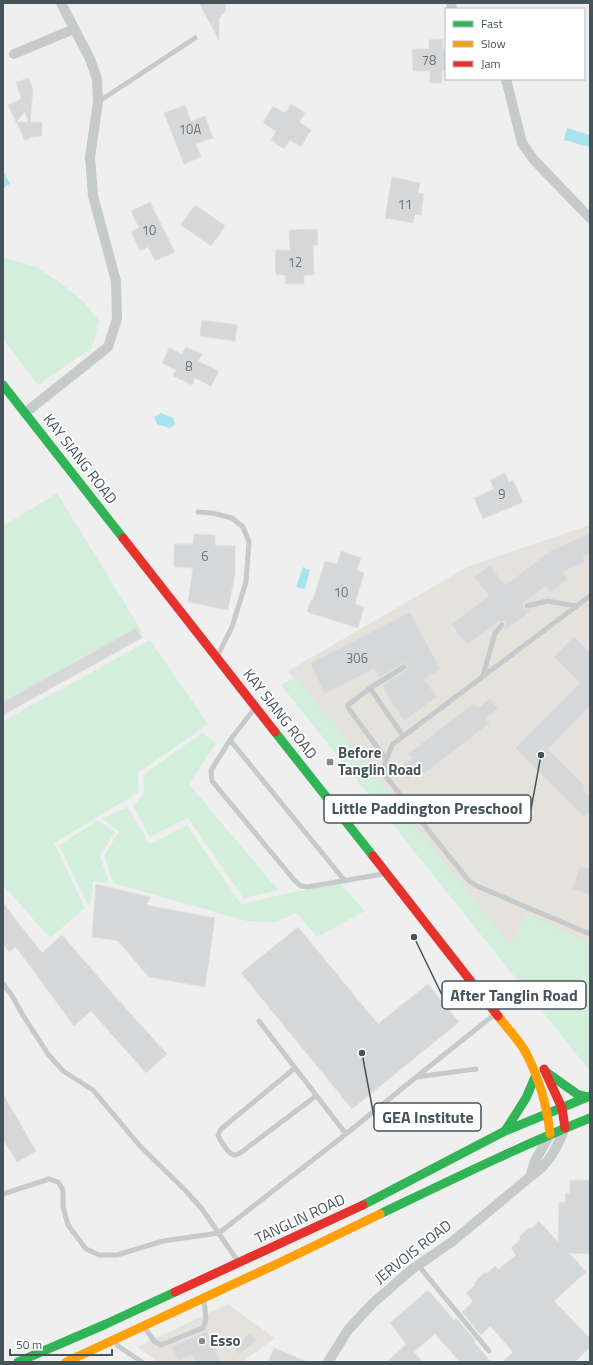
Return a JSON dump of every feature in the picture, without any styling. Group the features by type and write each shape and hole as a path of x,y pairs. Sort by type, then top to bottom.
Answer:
{"main road":[{"name":"KAY SIANG ROAD","path":"3,385 526,1052 548,1114"},
{"name":"KAY SIANG ROAD","path":"526,1052 535,1057 546,1072 562,1108"},
{"path":"546,1072 577,1094 588,1097"},
{"path":"505,1131 532,1088 535,1077"},
{"name":"TANGLIN ROAD","path":"18,1362 110,1331 243,1270 356,1208 505,1131 588,1097"},
{"path":"562,1108 565,1128"},
{"path":"548,1114 550,1134"},
{"name":"TANGLIN ROAD","path":"66,1362 110,1331 143,1325 204,1297 243,1270 281,1262 467,1172 550,1134 590,1118"}],"street":[{"name":"KAY SIANG ROAD","path":"25,413 108,347 117,319 116,281 93,196 90,157 98,102 97,79 90,59 61,3"},
{"path":"14,54 74,29"},
{"path":"506,80 522,143 534,160 590,218"},
{"name":"JERVOIS ROAD","path":"328,1362 348,1330 372,1304 418,1265 452,1241 530,1177 539,1172 548,1162 565,1128"},
{"name":"JERVOIS ROAD","path":"530,1177 550,1134"}],"lane":[{"path":"98,102 195,38"},
{"path":"198,512 212,513 232,518 243,527 249,542 246,582 232,627 224,646 216,658"},
{"path":"590,596 393,744 386,759 384,768 385,775 469,881 477,886 590,934"},
{"path":"527,606 547,601 576,606"},
{"path":"483,676 495,633 502,625"},
{"path":"386,759 349,709 348,705 370,688 404,667"},
{"path":"370,688 403,736"},
{"path":"255,707 230,740 211,771 212,781 295,881 301,886 307,887 386,874"},
{"path":"230,740 345,881"},
{"path":"3,984 11,994 48,1054 63,1071 93,1090 140,1146 186,1191 202,1209 243,1270"},
{"path":"3,1194 49,1179 58,1182 63,1190 63,1207 68,1224 86,1249 99,1255 117,1255 163,1241 218,1233 346,1134 496,1014"},
{"path":"259,1021 346,1134"},
{"path":"295,1068 221,1129 218,1135 222,1143 232,1154 236,1155 316,1096"},
{"path":"415,1078 476,1069"},
{"path":"418,1265 489,1351"},
{"path":"143,1325 154,1341 162,1346 202,1328 206,1319 204,1297"},
{"path":"110,1331 118,1346 142,1362"}],"shaded area":[{"path":"590,525 590,1062 288,671 469,566"},
{"path":"228,1304 275,1338 242,1362 159,1362 137,1347"}],"green space":[{"path":"3,257 36,267 58,281 83,301 99,321 92,348 38,385 3,339"},
{"path":"57,493 143,633 3,710 3,526"},
{"path":"150,640 208,724 138,773 139,792 54,843 85,908 50,938 3,885 3,721"},
{"path":"296,677 510,945 526,913 590,944 590,1071 281,685"},
{"path":"202,733 216,743 189,784 278,890 244,899 188,818 150,837 133,806 144,794 143,775"},
{"path":"127,807 150,844 187,825 241,904 339,882 365,911 317,937 297,913 276,922 247,921 113,883 104,856 119,831 102,819"},
{"path":"97,821 115,832 100,856 109,883 93,881 91,905 87,903 59,845"}],"water":[{"path":"567,128 590,135 589,147 564,140"},
{"path":"3,170 10,184 3,188"},
{"path":"161,413 173,418 175,425 169,428 157,424 154,417"},
{"path":"303,567 310,570 305,589 296,587"}],"building":[{"path":"199,3 226,3 225,12 219,18 219,40"},
{"path":"443,39 443,49 445,49 445,70 442,71 442,83 430,83 430,71 413,71 412,49 429,49 429,40"},
{"path":"29,78 33,90 30,122 42,122 42,136 32,137 25,141 16,122 8,105 21,99 16,82","holes":["25,112 28,122 16,122"]},
{"path":"291,104 305,113 299,122 311,130 301,147 290,140 284,149 271,140 276,131 263,123 273,106 285,113"},
{"path":"185,105 191,121 205,116 213,138 196,144 201,157 184,164 164,113"},
{"path":"392,177 420,183 418,193 424,194 421,215 415,214 413,223 385,218"},
{"path":"150,202 175,252 155,261 148,247 140,251 131,232 139,228 131,211"},
{"path":"195,205 225,226 211,246 181,225"},
{"path":"317,229 318,245 313,245 314,275 304,275 304,284 285,284 285,275 276,275 275,250 290,250 289,230"},
{"path":"202,320 237,325 235,341 200,336"},
{"path":"186,347 202,354 198,361 219,371 211,386 195,378 192,385 173,376 176,370 162,363 169,348 182,354"},
{"path":"505,473 509,482 513,480 523,502 483,519 474,498 494,489 490,480"},
{"path":"590,533 590,554 583,557 585,562 563,572 568,579 550,593 546,586 524,602 524,608 526,610 530,609 531,611 506,630 504,629 506,625 505,622 499,621 467,645 451,624 489,596 474,577 490,565 505,585 550,551"},
{"path":"194,534 215,535 215,545 235,546 235,573 228,610 188,602 193,568 174,567 174,544 193,544"},
{"path":"341,551 361,558 357,570 364,573 355,604 364,607 358,628 307,612 311,600 313,600 325,561 337,564"},
{"path":"410,612 441,670 424,679 437,697 404,721 382,685 406,670 408,666 404,663 379,678 374,669 325,694 310,663"},
{"path":"136,628 142,638 3,715 3,702"},
{"path":"574,636 590,653 590,706 548,749 586,787 583,790 590,797 590,811 584,817 515,748 580,683 554,657"},
{"path":"490,698 498,709 486,718 490,723 424,774 420,770 408,780 399,768 412,758 408,754 474,703 478,708"},
{"path":"580,866 590,869 590,895 572,889"},
{"path":"96,884 150,897 146,905 215,918 205,987 149,977 118,941 92,937"},
{"path":"3,903 42,953 62,935 167,1054 146,1073 91,1011 74,1026 16,947 9,952 3,944"},
{"path":"298,927 378,1024 428,984 459,1022 352,1109 241,973"},
{"path":"3,1094 36,1151 17,1162 3,1139"},
{"path":"570,1180 590,1180 590,1254 569,1253 586,1272 554,1301 590,1338 590,1347 575,1362 502,1362 513,1352 490,1326 481,1335 462,1312 473,1301 466,1293 475,1285 474,1283 485,1272 486,1274 495,1266 498,1270 516,1255 511,1248 521,1239 519,1237 530,1227 531,1229 539,1221 558,1242 559,1202 565,1202 566,1193 570,1193"},
{"path":"428,1290 454,1320 456,1318 491,1362 460,1362 435,1334 414,1352 423,1362 387,1362 406,1344 390,1323"},
{"name":"Esso","path":"207,1331 221,1362 196,1362 192,1354 178,1361 172,1347"},
{"path":"251,1333 257,1341 239,1354 233,1346"},
{"path":"274,1348 308,1362 268,1362"}],"traffic: fast":[{"path":"3,385 123,538"},
{"path":"275,732 373,856"},
{"path":"546,1072 577,1094 587,1097"},
{"path":"505,1131 526,1098 535,1077"},
{"path":"363,1205 505,1131 590,1096"},
{"path":"380,1214 510,1152 590,1118"},
{"path":"18,1362 175,1292"}],"traffic: slow":[{"path":"498,1016 521,1044 535,1072 542,1092 550,1134"},
{"path":"66,1362 281,1262 380,1214"}],"traffic: jam":[{"path":"123,538 275,732"},
{"path":"373,856 498,1016"},
{"path":"544,1069 562,1108 565,1128"},
{"path":"175,1292 363,1205"}],"place":[{"name":"Little Paddington Preschool","path":"541,755"},
{"name":"Before Tanglin Road","path":"330,762"},
{"name":"After Tanglin Road","path":"414,937"},
{"name":"GEA Institute","path":"362,1053"},
{"name":"Esso","path":"202,1341"}]}
